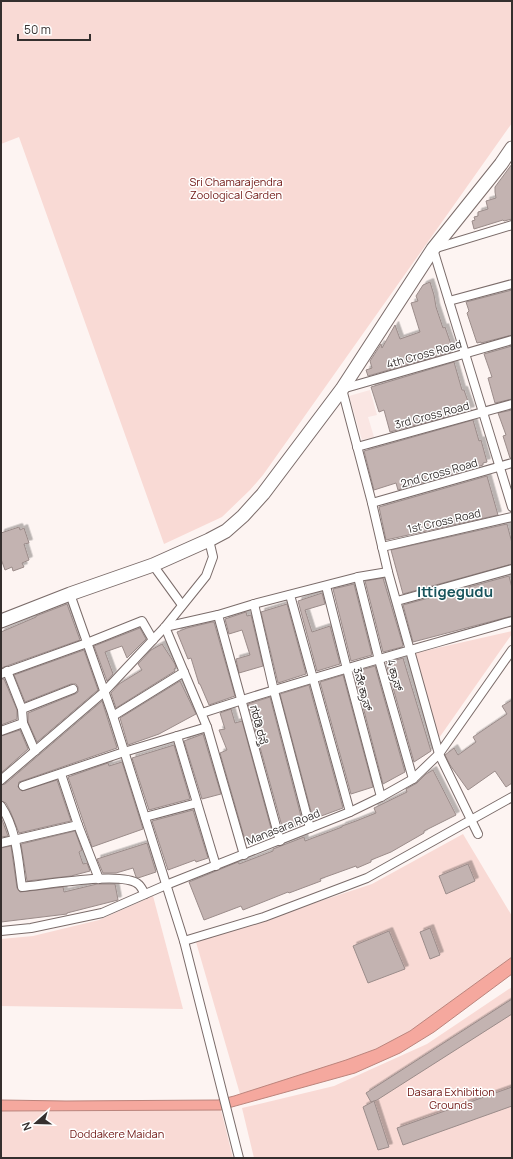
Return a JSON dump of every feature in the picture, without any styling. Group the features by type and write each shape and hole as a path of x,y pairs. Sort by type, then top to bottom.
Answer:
{"main road":[{"path":"1,621 70,594 153,565 226,531 243,516 263,494 342,389 433,249 506,162 512,148"}],"street":[{"path":"512,225 433,249 512,506"},
{"path":"449,301 512,284"},
{"name":"4th Cross Road","path":"342,389 512,340"},
{"path":"342,389 372,503 388,572 439,754 478,834"},
{"name":"3rd Cross Road","path":"357,447 512,404"},
{"name":"2nd Cross Road","path":"372,503 512,463"},
{"name":"1st Cross Road","path":"382,547 512,517"},
{"path":"1,780 104,692 165,627 206,576 213,557 209,540"},
{"path":"153,565 182,606"},
{"path":"397,601 512,569"},
{"path":"165,627 218,615 358,577 388,572"},
{"name":"4 ಕ್ರಾಸ್","path":"358,577 379,660 413,779"},
{"name":"3ನೆೇ ಕ್ರಾಸ್","path":"326,586 346,669 381,797"},
{"path":"70,594 124,752 184,941 239,1158"},
{"path":"290,595 314,677 350,812"},
{"path":"254,604 274,691 310,828"},
{"name":"ಗರಡಿ ರಸ್ತೆ","path":"218,615 280,841"},
{"path":"35,750 23,723 22,709 4,672 87,643 142,621 153,640"},
{"path":"202,713 314,677 379,660 512,621"},
{"path":"165,627 207,727 244,855"},
{"name":"Manasara Road","path":"1,931 31,928 102,913 166,885 350,812 381,797 413,779 439,754 512,650"},
{"path":"112,716 184,672"},
{"path":"22,709 73,689"},
{"path":"1,731 23,723"},
{"path":"23,786 124,752 207,727"},
{"path":"177,736 216,866"},
{"path":"61,774 78,825 99,879"},
{"path":"184,941 264,917 367,878 512,797"},
{"path":"145,817 197,803"},
{"path":"1,806 5,812 15,840 22,887 99,879 124,879 138,884 145,894"},
{"path":"1,843 78,825"}],"shaded area":[{"path":"370,390 377,415 368,417 374,437 362,440 349,396"},
{"path":"512,957 512,974 434,1032 400,1053 355,1073 221,1110 1,1111 1,1100 218,1100 234,1096 376,1049 410,1031"}],"green space":[{"name":"Sri Chamarajendra Zoological Garden","path":"1,1 512,1 512,123 263,475 222,517 164,544 19,137 1,144"},
{"path":"512,631 512,634 439,738 415,653"},
{"path":"463,834 512,916 512,957 429,1019 394,1040 343,1062 240,1094 196,942 372,884"},
{"path":"153,896 183,1009 1,1006 1,939 33,936 99,920"},
{"name":"Dasara Exhibition Grounds","path":"512,987 512,1158 254,1158 242,1108 334,1086 427,1044"},
{"name":"Doddakere Maidan","path":"221,1110 233,1158 1,1158 1,1111"}],"building":[{"path":"512,164 512,219 503,220 474,229 472,221 475,220 474,217 478,216 478,212 488,209 486,201 496,198 495,187"},
{"path":"430,282 443,328 445,327 453,350 451,350 451,352 368,376 366,370 372,368 370,361 381,344 382,348 395,325 400,339 420,332 411,303 418,301 416,296 423,285"},
{"path":"512,290 512,335 477,343 467,313 469,311 466,302"},
{"path":"512,346 512,399 495,403 488,378 492,377 484,354"},
{"path":"454,362 462,390 464,390 471,410 390,432 384,410 379,412 371,387"},
{"path":"512,410 512,458 510,458 503,436 506,435 498,413"},
{"path":"473,420 479,441 481,440 487,462 483,463 483,465 398,490 396,483 374,490 364,451"},
{"path":"487,476 498,515 386,540 379,507"},
{"path":"507,524 512,543 512,564 403,594 391,550"},
{"path":"19,527 20,530 24,528 29,543 24,544 29,560 22,563 24,567 13,571 12,567 5,570 1,559 1,533"},
{"path":"509,576 512,588 512,616 413,642 403,605"},
{"path":"383,578 403,645 402,647 383,652 365,581"},
{"path":"354,584 372,655 351,661 333,589"},
{"path":"322,593 325,604 305,610 312,632 330,626 340,664 317,671 298,601"},
{"path":"67,604 80,640 1,668 1,632"},
{"path":"287,604 306,674 278,683 261,612"},
{"path":"246,612 247,616 251,615 263,666 239,673 236,659 250,655 242,630 229,634 225,619"},
{"path":"214,622 235,696 209,705 199,684 191,658 188,659 177,632"},
{"path":"140,628 146,639 127,658 122,646 105,652 113,674 107,681 94,646"},
{"path":"162,644 175,664 175,671 116,708 111,693 119,684 142,670 138,664 151,650"},
{"path":"84,650 98,690 37,742 28,722 28,713 75,694 78,692 78,687 76,684 71,684 25,702 14,675"},
{"path":"403,658 431,751 414,762 386,663"},
{"path":"375,666 405,772 383,784 354,672"},
{"path":"343,675 373,787 351,794 320,682"},
{"path":"1,679 4,679 17,710 17,719 1,725"},
{"path":"180,681 196,714 159,734 128,745 120,718"},
{"path":"309,685 343,808 313,819 280,694"},
{"path":"270,697 303,824 283,830 248,704"},
{"path":"512,700 512,783 506,787 495,771 468,790 450,765 445,755 454,748 458,755 476,742 473,737 507,714 502,706"},
{"path":"102,701 117,748 19,782 18,787 22,791 57,780 71,821 19,833 6,803 1,801 1,785 5,784"},
{"path":"231,709 235,723 242,721 272,832 245,840 220,753 227,750 219,730 225,729 220,713"},
{"path":"20,730 28,749 1,773 1,736"},
{"path":"203,734 221,794 202,799 184,741"},
{"path":"174,745 190,799 149,810 132,758"},
{"path":"122,762 143,829 92,847 68,777 108,763 109,766"},
{"path":"433,770 456,815 424,831 424,833 391,852 371,860 371,862 357,868 356,866 320,879 321,881 243,910 241,906 204,920 189,882 238,862 239,864 273,851 273,849 304,837 305,841 376,813 374,808 407,792 406,789 417,783 426,774"},
{"path":"193,810 208,858 196,862 195,860 168,870 152,821"},
{"path":"1,817 8,836 1,837"},
{"path":"75,831 82,850 79,852 83,864 87,863 90,871 71,876 27,881 21,844"},
{"path":"147,843 156,872 138,878 136,877 133,868 116,873 103,873 97,859"},
{"path":"11,846 17,888 20,892 63,887 64,892 97,884 115,884 118,900 67,914 1,922 1,848"},
{"path":"468,864 475,881 446,894 439,876"},
{"path":"430,928 440,955 430,959 420,932"},
{"path":"389,931 405,969 368,983 353,946"},
{"path":"512,999 512,1014 377,1100 371,1102 366,1093"},
{"path":"512,1087 512,1106 403,1145 397,1128"},
{"path":"374,1101 389,1147 378,1150 363,1107"}],"district":[{"name":"Ittigegudu","path":"455,592"}]}
